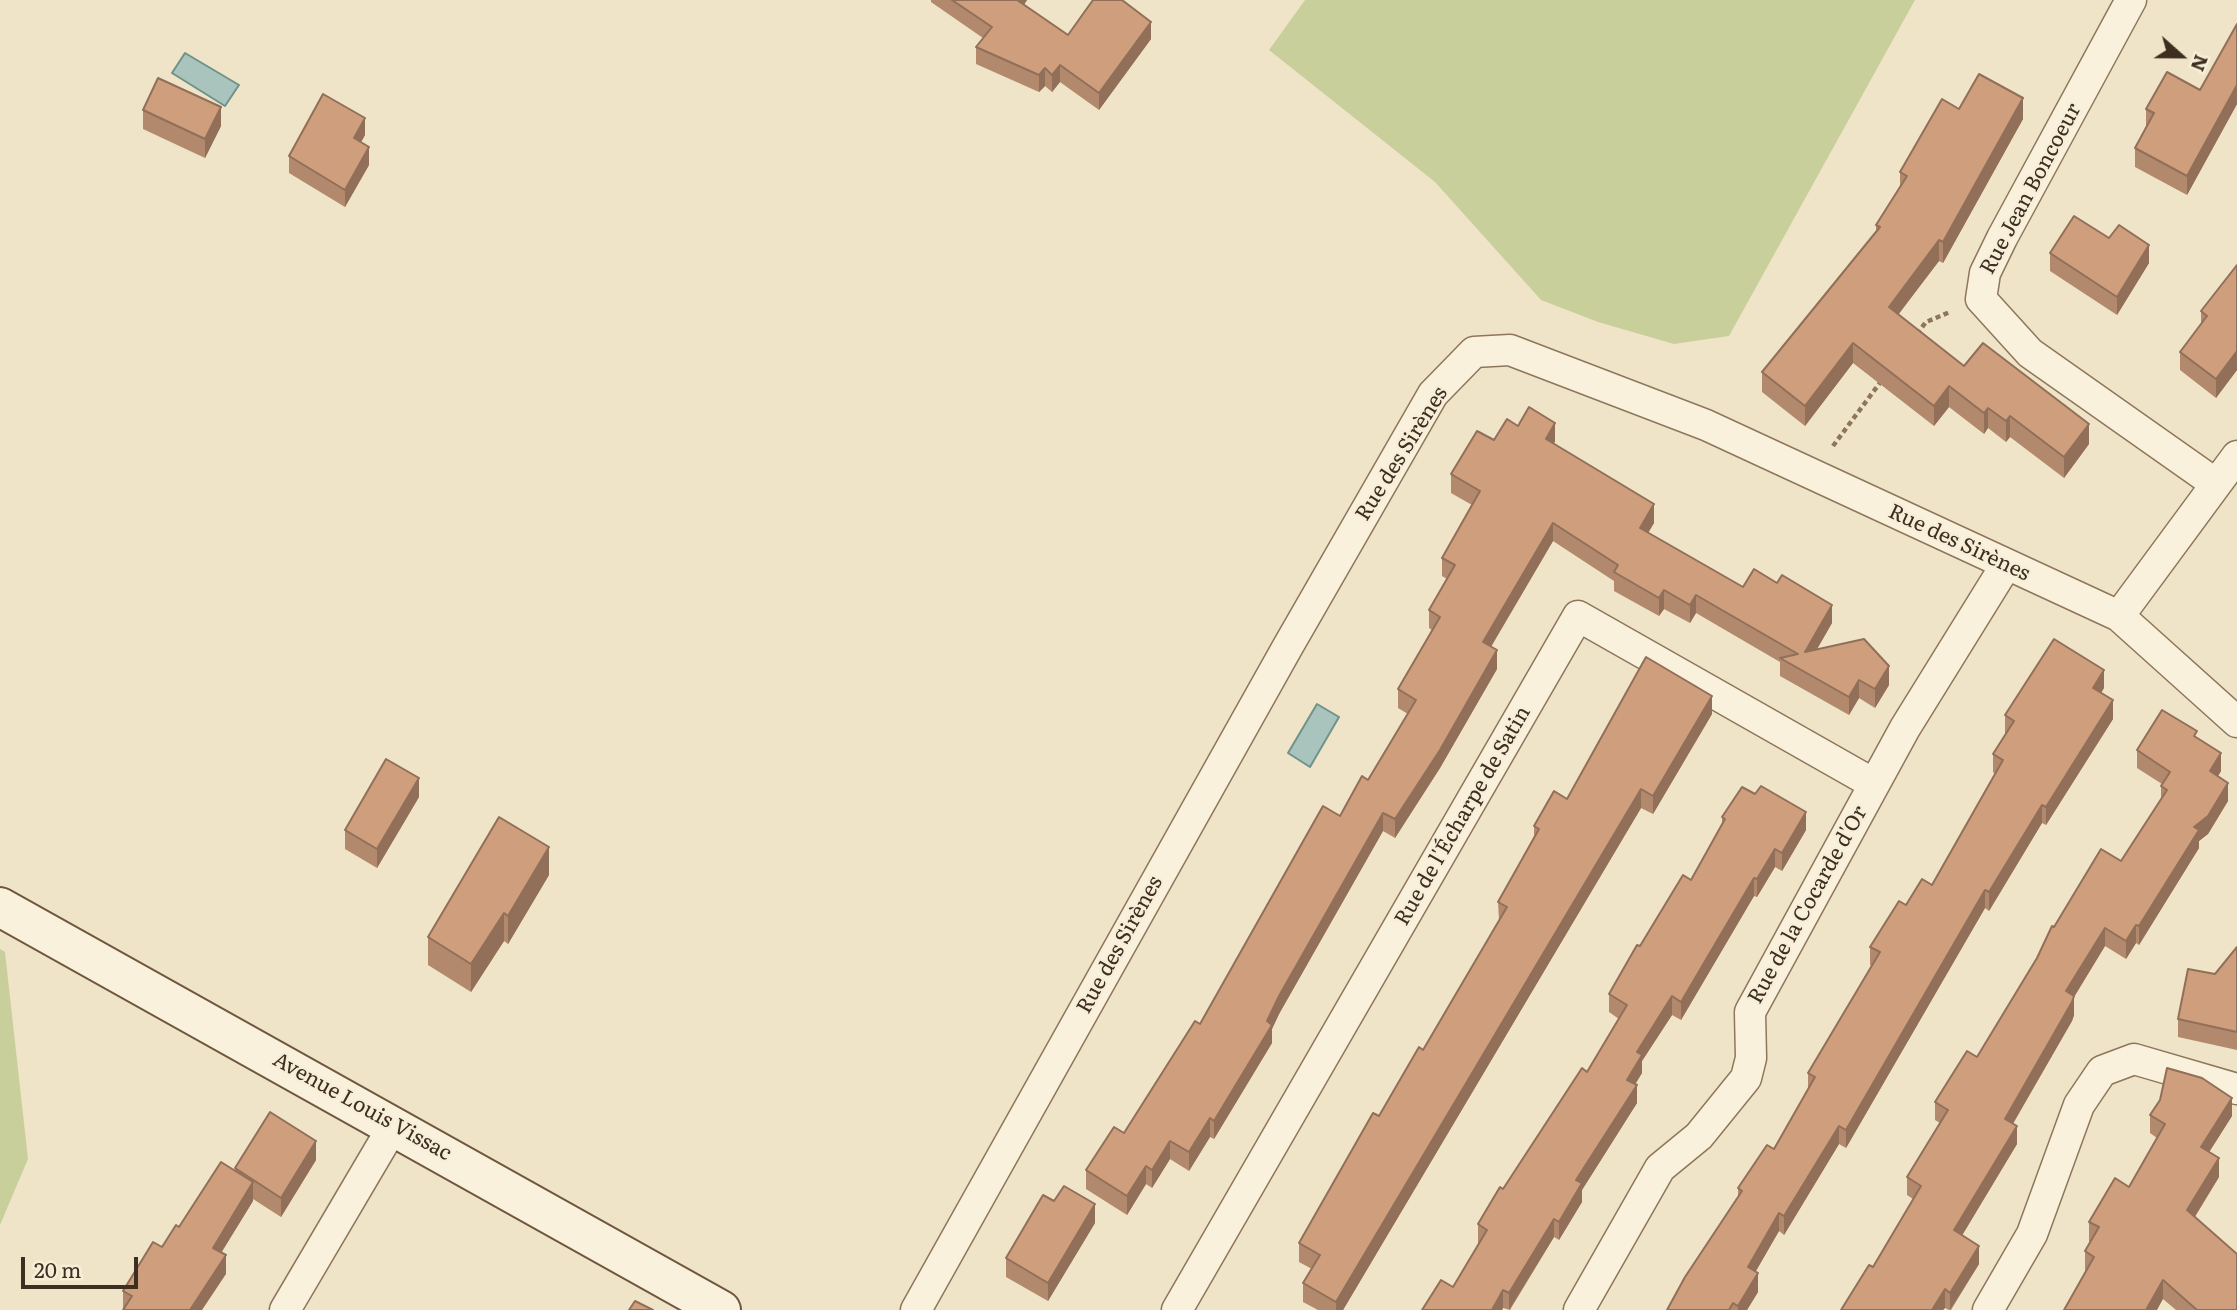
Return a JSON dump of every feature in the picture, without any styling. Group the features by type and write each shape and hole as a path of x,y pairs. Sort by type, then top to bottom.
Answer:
{"main road":[{"name":"Avenue Louis Vissac","path":"0,907 721,1310"}],"street":[{"name":"Rue Jean Boncoeur","path":"2131,0 2002,238 1985,273 1981,299 2030,353 2216,484"},
{"name":"Rue des Sirènes","path":"916,1310 1280,660 1433,394 1474,352 1510,350 1706,425 2119,616 2237,722"},
{"path":"2119,616 2237,456"},
{"name":"Rue de la Cocarde d'Or","path":"1579,1310 1660,1168 1699,1136 1746,1078 1751,1058 1750,1012 1905,728 2006,565"},
{"name":"Rue de l'Écharpe de Satin","path":"1177,1310 1578,616 1874,783"},
{"path":"1988,1310 2032,1234 2079,1105 2102,1071 2134,1059 2237,1089"},
{"path":"285,1310 394,1125"}],"path":[{"path":"1910,344 1926,322 1981,299"},
{"path":"1811,474 1885,377"}],"green space":[{"path":"1305,0 1915,0 1729,336 1674,344 1598,322 1541,300 1435,182 1269,50"},
{"path":"0,949 5,952 28,1159 0,1225"}],"water":[{"path":"185,53 239,85 225,106 172,73"},
{"path":"1317,704 1339,717 1310,767 1288,753"}],"building":[{"path":"952,0 1017,0 1068,35 1093,0 1122,0 1151,22 1099,93 1060,65 1052,75 1045,68 1039,75 976,47 992,27"},
{"path":"2237,24 2237,85 2187,176 2135,148 2154,113 2146,109 2167,72 2200,90"},
{"path":"1979,74 2023,98 1943,242 1939,240 1889,307 1964,366 1983,343 2089,424 2064,457 2010,416 2006,421 1988,408 1984,413 1949,386 1934,406 1853,343 1805,406 1762,372 1880,227 1876,225 1907,176 1900,172 1942,99 1959,109"},
{"path":"158,78 221,107 205,139 143,110"},
{"path":"323,94 365,118 354,138 369,147 345,190 289,156"},
{"path":"2074,216 2109,238 2119,225 2149,245 2117,297 2050,253"},
{"path":"2237,265 2237,351 2216,379 2180,352 2207,316 2201,311"},
{"path":"1529,407 1555,423 1546,439 1654,504 1640,528 1743,587 1754,569 1777,583 1782,575 1832,605 1805,652 1864,639 1889,666 1875,689 1859,680 1849,697 1780,658 1798,654 1696,595 1690,605 1664,590 1659,598 1614,572 1618,565 1553,523 1483,642 1497,650 1440,750 1395,819 1383,813 1279,996 1267,1021 1272,1025 1214,1121 1210,1118 1189,1152 1170,1141 1152,1170 1146,1166 1127,1196 1086,1170 1114,1127 1124,1133 1195,1021 1200,1024 1323,806 1340,816 1362,776 1368,780 1416,700 1398,689 1440,617 1429,610 1455,565 1442,558 1480,491 1451,474 1477,431 1494,440 1507,419 1518,426"},
{"path":"2054,639 2104,670 2093,688 2113,700 2046,807 2042,805 1989,892 1985,890 1846,1130 1839,1126 1784,1216 1779,1213 1748,1267 1758,1273 1738,1306 1733,1303 1729,1310 1667,1310 1685,1277 1742,1191 1738,1188 1767,1145 1774,1149 1815,1077 1808,1073 1880,952 1870,947 1899,901 1906,905 1922,879 1932,885 2003,760 1993,754 2014,721 2005,715"},
{"path":"1646,657 1712,696 1653,796 1641,789 1336,1302 1303,1283 1320,1255 1299,1243 1373,1113 1379,1116 1419,1047 1423,1050 1507,907 1498,902 1539,829 1534,826 1554,791 1567,799"},
{"path":"2162,710 2197,731 2194,736 2221,753 2210,771 2228,783 2208,816 2194,827 2199,830 2139,926 2136,925 2126,941 2105,928 2066,991 2074,996 2072,1002 2005,1119 2017,1126 1954,1230 1979,1246 1950,1293 1945,1289 1932,1310 1841,1310 1869,1265 1873,1267 1921,1186 1907,1177 1948,1110 1935,1102 1967,1051 1977,1057 2037,958 2052,926 2054,927 2101,849 2121,861 2167,790 2161,786 2170,772 2137,750"},
{"path":"386,759 419,778 377,849 345,830"},
{"path":"1761,786 1806,812 1782,853 1775,849 1757,879 1754,878 1681,1002 1672,996 1637,1052 1642,1055 1627,1080 1637,1085 1576,1180 1582,1183 1559,1222 1554,1219 1509,1293 1503,1290 1492,1310 1422,1310 1441,1280 1453,1287 1487,1230 1478,1224 1500,1187 1503,1189 1582,1068 1587,1072 1627,1005 1609,994 1637,945 1640,946 1683,875 1691,880 1725,819 1722,817 1742,787 1755,794"},
{"path":"499,817 549,847 508,916 504,913 471,964 428,937"},
{"path":"2237,947 2237,1032 2178,1019 2188,969 2215,974"},
{"path":"2167,1068 2202,1078 2232,1098 2201,1147 2219,1158 2187,1210 2237,1254 2237,1310 2197,1310 2163,1280 2146,1310 2064,1310 2094,1257 2085,1251 2099,1227 2089,1222 2115,1178 2129,1187 2165,1124 2150,1115 2160,1100"},
{"path":"270,1112 316,1141 281,1198 235,1168"},
{"path":"221,1162 253,1182 213,1248 226,1255 190,1310 123,1310 132,1296 123,1291 153,1242 162,1247 176,1225 179,1227"},
{"path":"1064,1186 1095,1204 1048,1283 1006,1258 1043,1195 1054,1201"},
{"path":"635,1301 653,1310 629,1310"}]}
